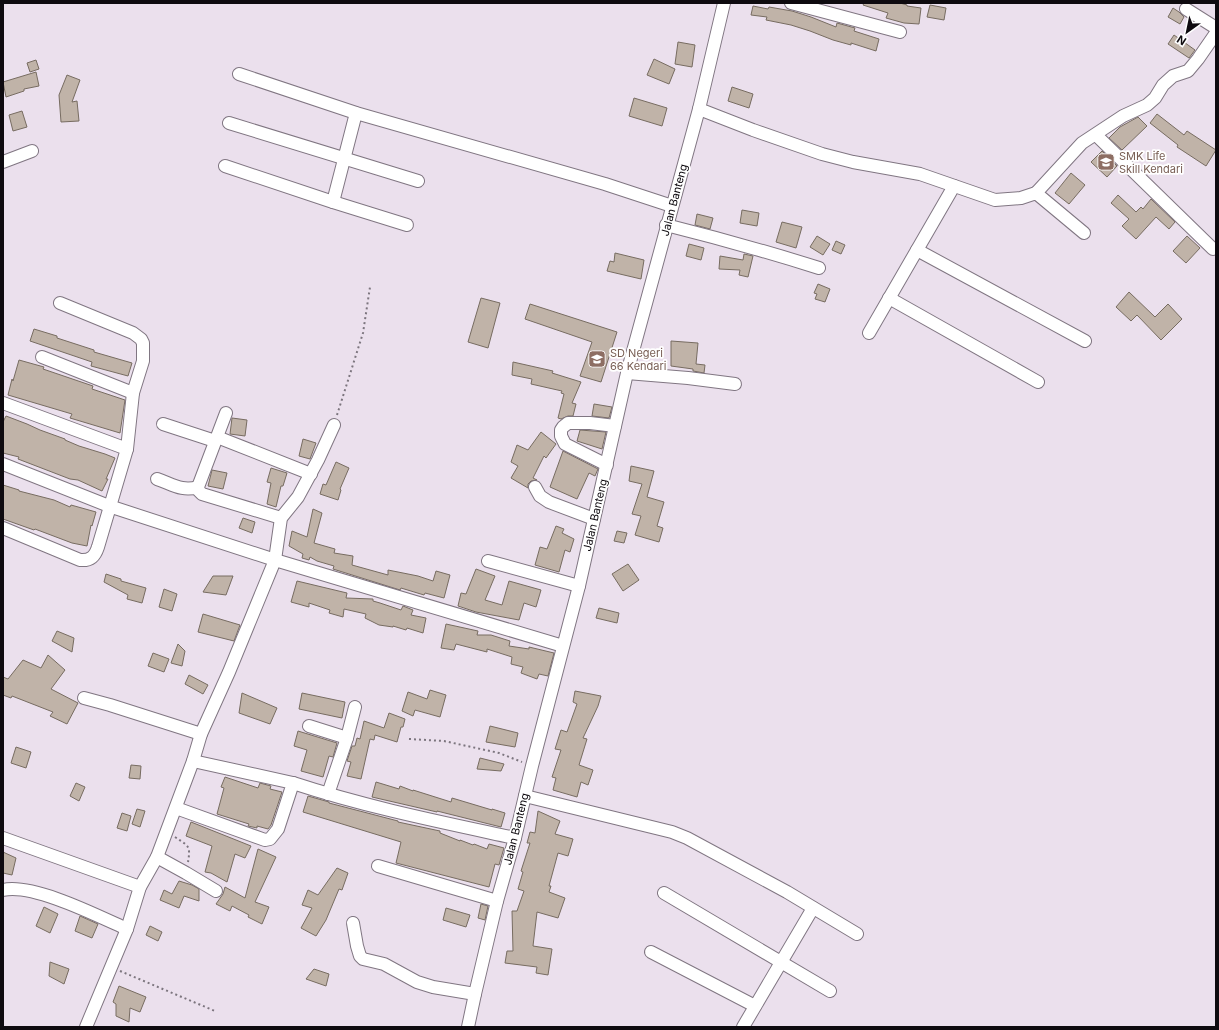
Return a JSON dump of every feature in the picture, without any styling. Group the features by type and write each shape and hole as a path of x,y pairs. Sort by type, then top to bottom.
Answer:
{"street":[{"name":"Jalan Banteng","path":"468,1027 497,901 515,838 532,766 579,586 628,373 666,226 699,109 724,3"},
{"path":"791,3 900,32"},
{"path":"1186,9 1216,28"},
{"path":"699,109 822,154 853,162 920,174 996,200 1021,198 1036,193 1082,143 1123,116 1147,105 1173,76 1188,72 1216,33"},
{"path":"239,74 356,113 605,184 672,206"},
{"path":"332,202 356,113"},
{"path":"229,123 418,180"},
{"path":"1096,135 1213,249"},
{"path":"3,162 32,151"},
{"path":"225,166 332,202 407,225"},
{"path":"869,333 954,186"},
{"path":"1036,193 1084,233"},
{"path":"666,226 718,238 819,268"},
{"path":"917,250 1085,341"},
{"path":"889,298 1038,382"},
{"path":"3,528 80,560 85,561 91,559 96,553 127,450 133,393 143,361 143,343 133,333 60,303"},
{"path":"42,357 133,393"},
{"path":"628,373 735,384"},
{"path":"3,403 127,450"},
{"path":"226,413 198,487 199,491 202,494 281,518"},
{"path":"607,465 565,444 561,436 561,430 568,423 590,423 616,426"},
{"path":"163,424 216,439 311,474"},
{"path":"86,1027 127,929 140,887 157,857 176,808 201,734 229,672 275,560 281,518 298,497 334,426"},
{"path":"3,464 109,506 275,560 563,646"},
{"path":"158,479 182,488 189,489 198,487"},
{"path":"535,487 540,496 549,502 594,519"},
{"path":"488,561 579,586"},
{"path":"84,698 110,704 201,734"},
{"path":"328,794 347,738 355,707"},
{"path":"310,726 347,738"},
{"path":"193,760 293,783 385,810 515,838"},
{"path":"176,808 265,840 270,839 278,829 293,783"},
{"path":"525,796 672,832 687,838 857,934"},
{"path":"3,838 140,887"},
{"path":"157,857 216,891"},
{"path":"378,866 497,901"},
{"path":"3,890 16,889 37,892 127,929"},
{"path":"664,893 830,991"},
{"path":"743,1027 813,908"},
{"path":"353,923 357,946 360,956 363,959 384,964 417,982 433,987 475,994"},
{"path":"652,952 755,1006"}],"path":[{"path":"334,426 351,367 363,334 370,287"},
{"path":"410,739 444,741 499,753 532,766"},
{"path":"166,831 188,846 190,851 186,873"},
{"path":"110,967 215,1011"}],"building":[{"path":"864,3 900,3 907,6 921,8 919,24 904,23 886,18 888,13 863,5"},
{"path":"930,5 946,8 944,20 927,17"},
{"path":"753,6 792,11 836,27 837,23 855,28 854,31 879,39 876,51 851,43 851,45 833,40 791,25 766,20 767,17 751,15"},
{"path":"1173,8 1184,17 1180,24 1168,17"},
{"path":"1174,35 1195,50 1189,58 1168,44"},
{"path":"678,42 695,45 692,67 675,64"},
{"path":"654,59 675,69 669,84 647,75"},
{"path":"36,60 39,69 30,72 27,63"},
{"path":"36,72 39,86 24,89 24,91 6,97 3,82"},
{"path":"67,75 80,80 72,102 77,101 79,121 61,122 59,95"},
{"path":"732,87 753,94 749,108 728,101"},
{"path":"634,98 667,108 662,126 629,116"},
{"path":"22,111 27,127 13,131 9,115"},
{"path":"1157,114 1184,135 1187,131 1216,150 1206,166 1177,147 1178,145 1150,123"},
{"path":"1138,117 1147,126 1122,150 1109,138 1120,127"},
{"name":"SMK Life Skill Kendari","path":"1102,151 1117,166 1107,177 1091,162"},
{"path":"1071,173 1085,185 1069,204 1055,193"},
{"path":"1118,195 1136,212 1141,207 1143,209 1151,199 1175,222 1169,229 1156,217 1136,239 1122,226 1129,219 1111,203"},
{"path":"742,210 759,213 757,226 740,223"},
{"path":"697,214 713,218 710,229 695,225"},
{"path":"782,222 802,227 796,248 776,242"},
{"path":"817,236 830,244 823,255 810,247"},
{"path":"1187,236 1200,248 1186,263 1173,251"},
{"path":"836,241 845,245 841,254 832,250"},
{"path":"689,244 704,248 701,260 686,256"},
{"path":"615,253 644,260 641,279 607,271 610,261 614,262"},
{"path":"744,254 753,256 748,277 739,275 740,270 719,269 720,256 743,260"},
{"path":"818,284 830,289 825,302 815,299 817,294 814,293"},
{"path":"1129,292 1155,317 1168,304 1182,319 1161,340 1137,315 1131,321 1116,307"},
{"path":"481,298 500,303 488,348 468,342"},
{"path":"530,304 617,332 601,382 580,376 592,342 525,319"},
{"path":"34,329 94,350 94,352 132,363 128,376 91,366 92,362 30,341"},
{"path":"671,341 698,343 696,364 705,365 704,373 693,371 693,369 671,366"},
{"path":"19,360 44,367 43,369 93,386 92,389 125,400 120,433 70,418 72,414 8,395"},
{"path":"513,362 553,371 552,373 581,382 572,403 576,404 573,416 568,416 561,419 558,418 564,394 561,393 562,391 531,384 532,379 512,375"},
{"path":"594,404 612,407 609,418 592,416"},
{"path":"6,416 79,446 115,458 102,491 78,480 70,479 18,459 19,457 3,453 3,422"},
{"path":"232,418 247,420 245,436 230,434"},
{"path":"580,430 606,432 602,449 577,441"},
{"path":"541,432 556,444 546,458 544,456 533,478 537,480 531,481 528,484 528,488 511,478 518,466 511,462 517,445 528,450"},
{"path":"303,439 316,443 310,459 299,456"},
{"path":"563,451 598,469 595,476 589,473 577,499 550,487"},
{"path":"336,462 349,468 340,489 338,500 320,494 323,484 326,485"},
{"path":"631,466 654,471 647,497 664,502 657,526 663,528 659,542 635,535 641,516 632,514 642,484 629,481"},
{"path":"271,468 287,473 283,486 281,486 276,507 267,504 271,483 267,482"},
{"path":"212,470 227,473 223,489 208,486"},
{"path":"3,485 19,491 54,500 70,507 71,505 96,512 92,526 91,525 87,546 72,543 3,519"},
{"path":"313,509 322,513 314,543 335,549 334,553 353,556 352,565 388,575 388,570 418,576 433,581 436,571 450,575 444,598 425,593 424,595 401,588 400,590 333,569 334,566 317,561 310,557 309,560 302,558 303,554 289,546 292,531 307,537"},
{"path":"243,518 255,522 252,533 239,528"},
{"path":"556,526 564,529 562,533 574,539 570,552 565,550 559,572 535,565 540,547 547,549"},
{"path":"617,531 627,533 624,543 614,541"},
{"path":"628,564 639,580 623,591 612,574"},
{"path":"476,569 495,576 485,600 502,605 509,581 541,590 536,607 524,603 519,620 476,612 458,606 461,593 466,594"},
{"path":"106,574 121,579 121,581 146,588 142,603 127,599 128,595 104,582"},
{"path":"213,576 233,576 226,595 203,592"},
{"path":"297,581 347,593 346,598 373,599 373,601 401,610 403,606 413,610 411,615 426,618 423,633 407,628 406,630 393,626 379,625 365,618 366,614 344,609 343,617 329,613 330,610 309,603 309,607 291,602"},
{"path":"164,589 177,594 172,611 159,607"},
{"path":"599,608 619,613 617,623 596,618"},
{"path":"203,614 240,625 234,641 198,632"},
{"path":"446,624 478,631 477,635 491,635 510,641 509,646 529,649 529,647 554,653 548,676 539,674 537,679 521,673 523,667 511,664 512,657 487,649 487,652 456,644 454,650 441,648"},
{"path":"57,631 74,638 72,652 52,641"},
{"path":"178,644 185,651 182,666 171,663"},
{"path":"153,653 169,659 164,672 148,666"},
{"path":"48,655 65,670 51,689 78,703 67,724 50,716 53,712 12,696 11,698 3,695 3,677 8,679 23,660 41,668"},
{"path":"189,675 208,685 203,694 185,684"},
{"path":"430,690 446,695 440,717 415,710 413,716 402,711 408,692 427,699"},
{"path":"575,691 601,696 583,738 587,739 579,765 593,770 588,785 581,782 577,797 553,790 556,778 552,777 561,750 555,749 561,730 567,732 577,704 573,702"},
{"path":"242,693 277,708 270,724 239,713"},
{"path":"302,693 345,702 342,718 299,709"},
{"path":"389,713 405,719 397,742 375,735 374,740 370,739 361,779 347,776 351,762 347,761 352,746 355,746 357,738 360,739 364,721 384,728"},
{"path":"490,726 518,733 515,747 486,742"},
{"path":"298,731 337,743 333,757 329,756 323,777 301,771 307,750 294,746"},
{"path":"16,747 31,752 26,768 11,763"},
{"path":"480,758 504,764 501,771 477,769"},
{"path":"131,765 141,766 140,779 129,778"},
{"path":"225,777 258,788 260,783 271,786 270,789 282,792 271,825 268,829 257,826 257,828 248,826 249,824 217,814 224,788 221,787"},
{"path":"376,782 399,789 400,786 451,802 452,798 505,813 501,827 372,797"},
{"path":"76,783 85,787 79,801 70,796"},
{"path":"308,796 398,822 440,831 440,833 460,841 487,849 489,844 504,848 499,865 495,864 489,887 396,863 401,842 303,812"},
{"path":"137,809 145,811 140,827 132,824"},
{"path":"538,811 560,821 555,834 573,839 568,856 558,853 549,886 551,886 549,892 565,898 558,918 537,912 533,946 552,949 548,975 536,973 537,967 505,963 507,951 513,951 512,911 517,911 524,891 518,889 523,872 521,871 530,843 527,843 530,832 535,833"},
{"path":"122,813 131,816 127,831 117,828"},
{"path":"191,822 251,846 245,858 235,854 227,882 211,873 205,872 212,846 186,836"},
{"path":"258,849 276,857 255,902 269,907 262,924 248,917 249,915 232,906 230,911 216,904 223,894 225,887 245,898"},
{"path":"3,852 16,858 12,875 3,873"},
{"path":"337,868 348,873 342,890 339,889 326,920 316,936 301,928 312,908 302,905 308,890 318,895"},
{"path":"179,881 199,889 199,901 184,896 179,908 160,900 164,890 172,894"},
{"path":"481,904 488,906 485,920 478,918"},
{"path":"44,907 58,914 50,933 36,926"},
{"path":"446,908 470,915 466,927 443,920"},
{"path":"80,916 98,924 92,938 75,931"},
{"path":"150,926 162,932 158,941 146,935"},
{"path":"50,962 69,969 64,984 49,976"},
{"path":"314,969 329,974 326,986 306,979"},
{"path":"119,986 146,997 140,1012 130,1008 129,1022 116,1016 116,1004 113,1002"}],"place":[{"name":"SMK Life Skill Kendari","path":"1106,162"},
{"name":"SD Negeri 66 Kendari","path":"597,359"}]}
